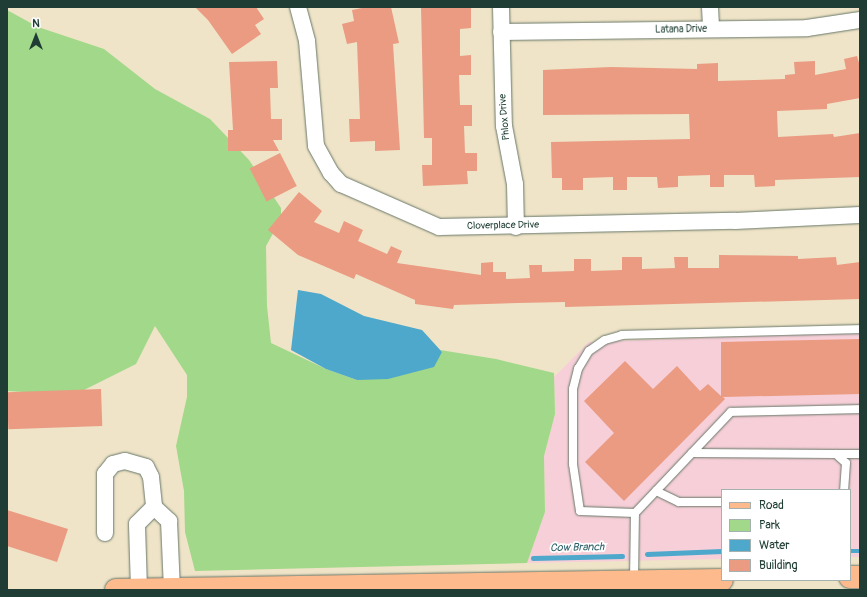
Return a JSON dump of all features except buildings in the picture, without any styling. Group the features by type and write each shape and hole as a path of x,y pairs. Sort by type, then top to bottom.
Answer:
{"main road":[{"path":"116,590 172,588 634,586 721,580"}],"street":[{"name":"Cloverplace Drive","path":"298,7 307,41 316,146 331,173 341,184 439,227 516,227 860,215"},
{"name":"Phlox Drive","path":"501,7 504,126 515,184 516,227"},
{"path":"710,7 711,30"},
{"name":"Latana Drive","path":"501,32 807,28 860,20"},
{"path":"104,533 104,474 113,464 125,461 135,462 146,467 151,477 154,507 169,521 172,588"},
{"path":"139,589 137,524 154,507"}],"lane":[{"path":"635,513 580,511 573,464 573,389 578,369 589,351 605,340 622,335 860,329"},
{"path":"634,586 635,513 731,412 860,409"},
{"path":"692,453 860,454"},
{"path":"836,454 846,463 844,489"},
{"path":"656,491 679,502 721,502"}],"shaded area":[{"path":"860,332 860,557 851,557 851,489 721,489 721,559 527,563 545,512 544,456 555,414 554,377 589,342"}],"green space":[{"path":"7,10 38,27 104,49 155,89 210,119 249,160 281,208 281,219 266,246 267,306 271,343 326,369 357,380 442,352 440,350 496,359 554,373 555,414 544,456 545,512 527,563 195,571 185,532 184,491 176,446 187,397 187,375 155,326 136,364 74,395 7,391"}],"water":[{"path":"298,290 321,294 364,316 422,330 442,352 434,367 388,379 357,380 326,369 291,350"}],"waterway":[{"name":"Cow Branch","path":"647,554 721,551"},
{"name":"Cow Branch","path":"851,551 860,551"},
{"name":"Cow Branch","path":"533,558 622,556"}]}
